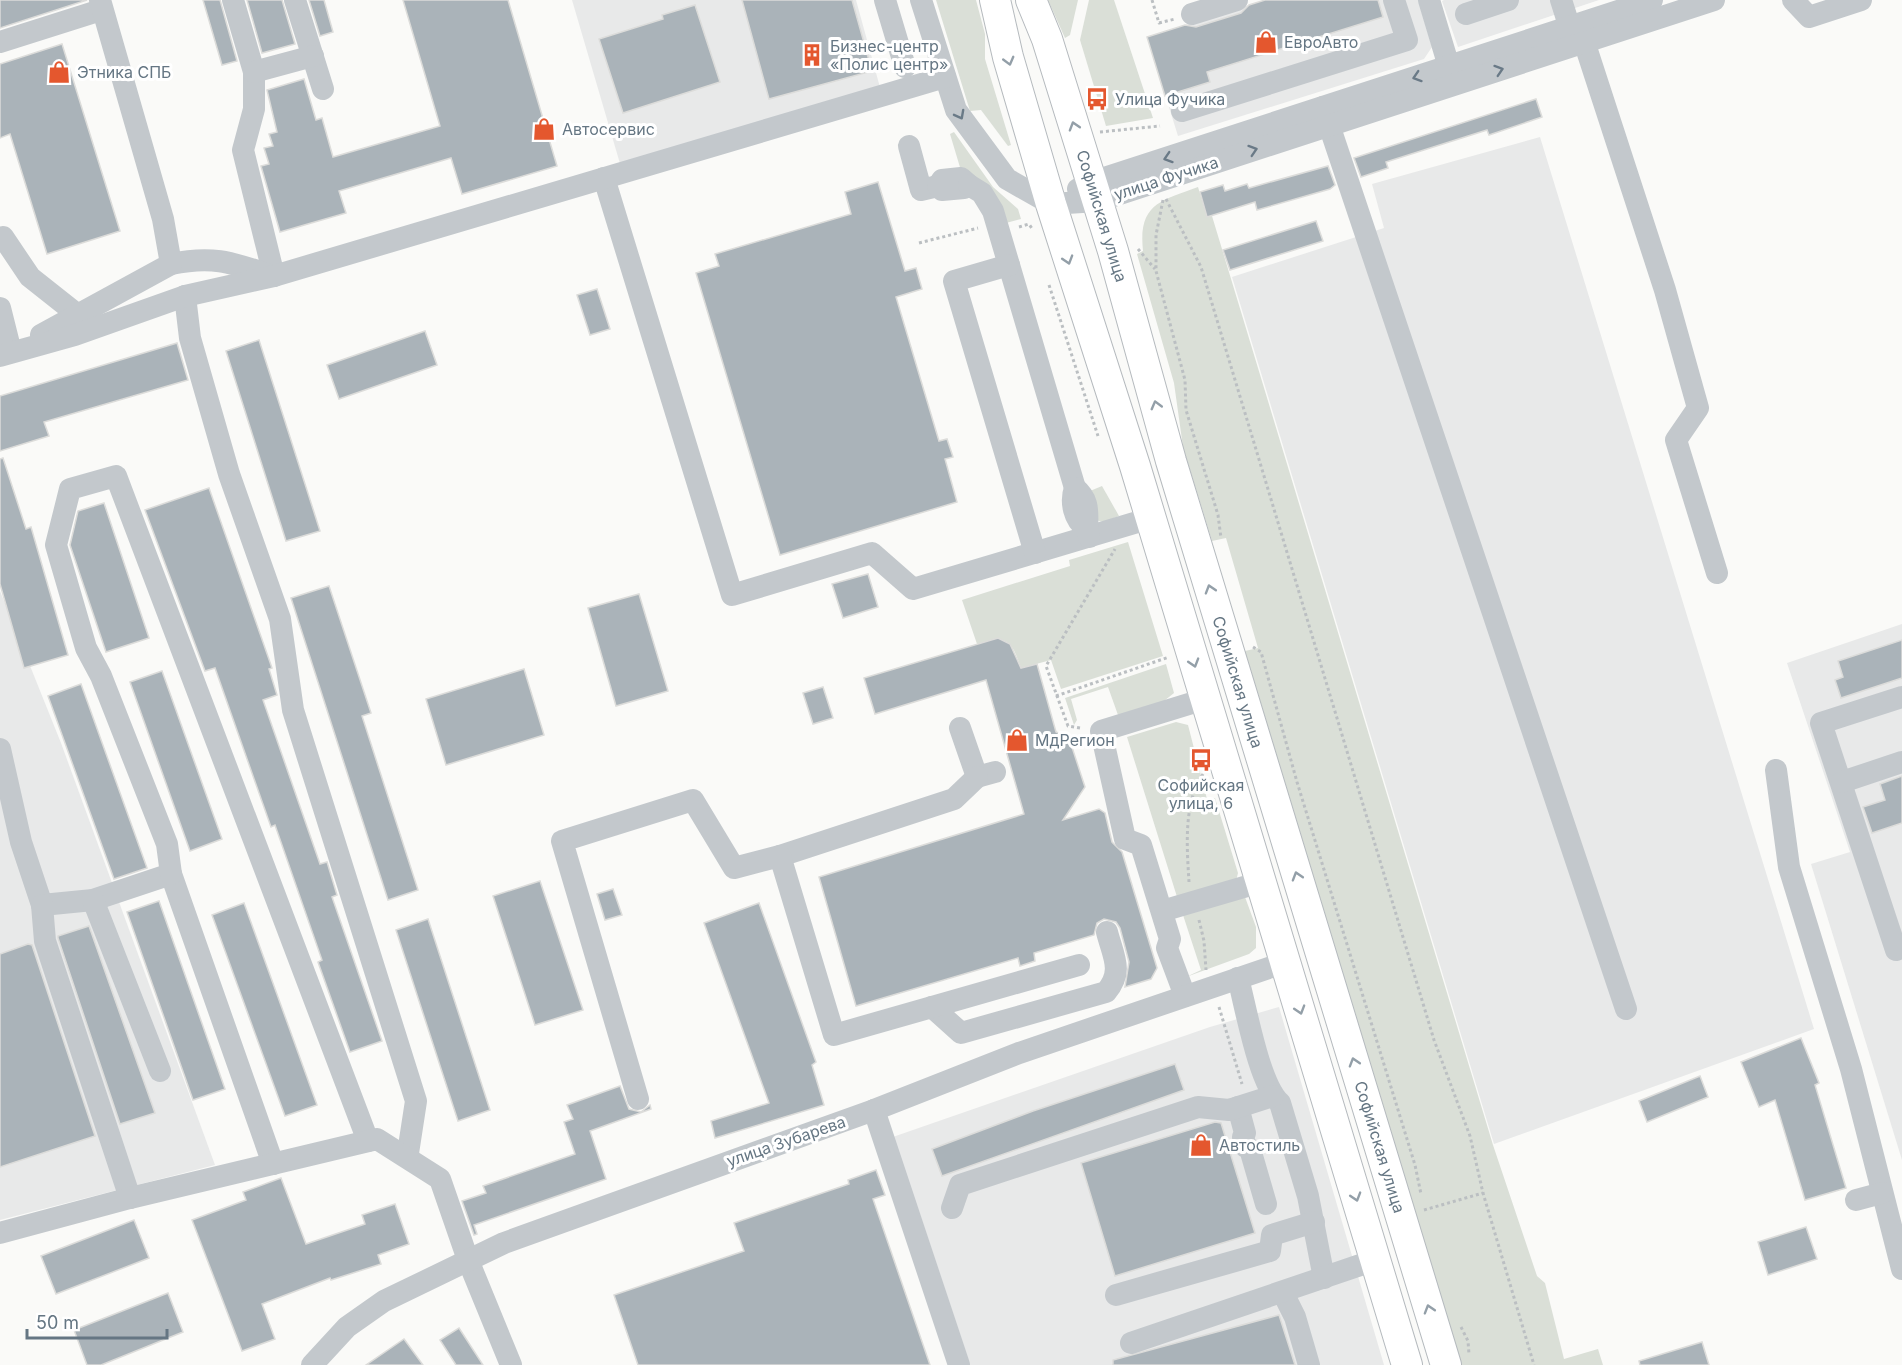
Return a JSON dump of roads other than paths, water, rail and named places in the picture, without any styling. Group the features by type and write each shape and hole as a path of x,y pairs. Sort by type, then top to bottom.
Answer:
{"main road":[{"path":"995,0 1008,57 1140,521 1205,699 1407,1365"},
{"name":"Софийская улица","path":"1031,0 1047,39 1095,191 1171,461 1458,1363"}],"street":[{"path":"233,0 254,72 254,109 243,150 274,276"},
{"path":"295,0 323,88"},
{"path":"885,0 905,67"},
{"path":"921,0 956,110 1007,179 1050,204"},
{"path":"1192,14 1237,0"},
{"path":"1182,111 1407,40 1394,0"},
{"path":"1429,0 1451,76"},
{"path":"1466,14 1509,0"},
{"name":"улица Фучика","path":"1050,204 1451,76 1573,22 1620,5 1652,0"},
{"name":"улица Фучика","path":"1573,22 1714,0"},
{"path":"1792,0 1809,17 1861,0"},
{"path":"0,42 100,5 163,219 171,264"},
{"path":"1573,22 1665,290 1698,408 1676,440 1717,573"},
{"path":"254,72 313,56"},
{"path":"6,354 75,335 185,296 274,276 945,77"},
{"path":"1282,80 1294,117"},
{"path":"1326,116 1626,1009"},
{"name":"улица Фучика","path":"1095,191 1294,117 1326,116"},
{"path":"909,146 921,190 938,186 942,190 950,190 969,185 976,188 988,200 999,230 1074,488 1082,494 1090,519 1088,533"},
{"path":"604,178 732,595 872,553 913,589 1035,553 1088,533 1140,521"},
{"path":"0,239 3,237 30,277 78,315"},
{"path":"6,354 171,264 200,258 228,261 274,276"},
{"path":"1009,265 954,281 1035,553"},
{"path":"185,296 190,338 229,474 280,618 293,710 416,1101 408,1153"},
{"path":"0,308 6,354"},
{"path":"273,1164 171,874 167,844 101,676 86,648 56,544 70,489 116,476 368,1141"},
{"path":"1902,697 1821,723 1896,950 1902,948"},
{"path":"1185,996 1167,948 1170,939 1141,845 1125,839 1115,804 1101,731 1205,699"},
{"path":"638,1099 562,841 693,800 734,868 780,856 954,799 986,775 960,728"},
{"path":"0,749 9,828 42,905 45,941 130,1198"},
{"path":"1842,782 1902,762"},
{"path":"1776,770 1789,867 1851,1069 1902,1269"},
{"path":"780,856 834,1035 1079,965"},
{"path":"42,905 93,900 171,874"},
{"path":"1162,911 1261,882"},
{"path":"93,900 160,1071"},
{"path":"932,1007 961,1033 1106,992 1116,981 1117,971 1107,932"},
{"name":"улица Зубарева","path":"312,1365 347,1327 384,1301 515,1239 874,1110 1019,1053 1286,962"},
{"path":"1238,978 1262,1067 1273,1096 1280,1103 1314,1222 1324,1278"},
{"path":"952,1208 960,1185 1198,1107 1229,1110 1273,1096"},
{"path":"1238,1107 1245,1133 1243,1137 1246,1147 1250,1149 1266,1204"},
{"path":"874,1110 959,1365"},
{"path":"0,1233 130,1198 377,1139 440,1179 468,1260 511,1365"},
{"path":"1856,1200 1882,1193"},
{"path":"1116,1295 1270,1251 1272,1235 1314,1222"},
{"path":"1131,1343 1375,1260"},
{"path":"1283,1293 1295,1317 1309,1365"}],"place":[{"name":"ЕвроАвто","path":"1266,42"},
{"name":"Бизнес-центр «Полис центр»","path":"812,55"},
{"name":"Этника СПБ","path":"59,72"},
{"name":"Улица Фучика","path":"1097,99"},
{"name":"Автосервис","path":"544,129"},
{"name":"МдРегион","path":"1017,740"},
{"name":"Софийская улица, 6","path":"1201,760"},
{"name":"Автостиль","path":"1201,1145"}]}
